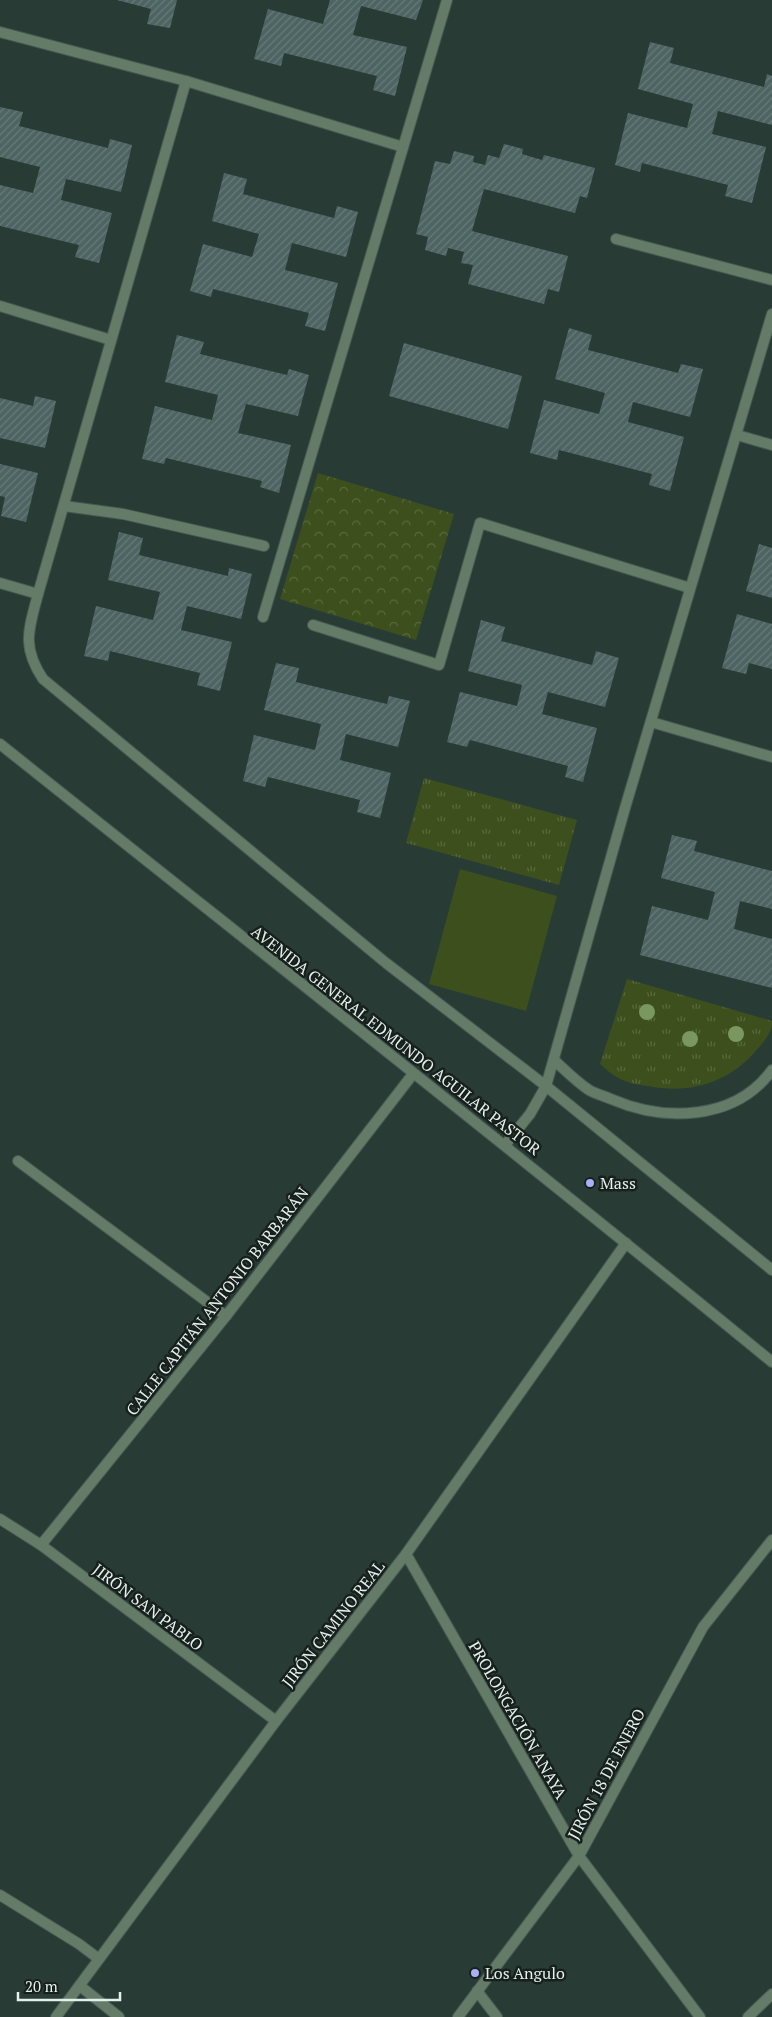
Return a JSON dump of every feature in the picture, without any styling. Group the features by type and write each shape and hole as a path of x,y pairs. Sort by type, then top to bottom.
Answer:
{"street":[{"path":"263,617 447,0"},
{"path":"0,32 186,81 403,147"},
{"path":"186,81 38,594 28,633 30,653 35,667 43,679 386,963 546,1086 772,1270"},
{"path":"616,240 772,280"},
{"path":"0,306 112,340"},
{"path":"504,1145 530,1114 546,1086 690,588 772,314"},
{"path":"737,435 772,445"},
{"path":"64,506 122,514 264,546"},
{"path":"313,625 439,665 480,523 690,588"},
{"path":"0,583 38,594"},
{"path":"651,722 772,757"},
{"name":"AVENIDA GENERAL EDMUNDO AGUILAR PASTOR","path":"0,744 504,1145 772,1362"},
{"path":"554,1060 590,1090 625,1105 649,1112 669,1114 712,1111 733,1103 753,1091 772,1070"},
{"name":"CALLE CAPITÁN ANTONIO BARBARÁN","path":"41,1546 226,1316 413,1074"},
{"path":"18,1161 226,1316"},
{"name":"JIRÓN CAMINO REAL","path":"56,2017 276,1721 406,1554 626,1243"},
{"name":"JIRÓN SAN PABLO","path":"0,1519 41,1546 276,1721"},
{"name":"JIRÓN 18 DE ENERO","path":"458,2017 579,1856 703,1627 772,1540"},
{"name":"PROLONGACIÓN ANAYA","path":"406,1554 579,1856 700,2017"},
{"path":"0,1895 99,1959"},
{"path":"80,1986 119,2017"},
{"path":"477,1991 497,2017"},
{"path":"748,2017 772,1994"}],"green space":[{"path":"318,473 454,514 416,640 280,599"},
{"path":"424,778 577,820 559,885 406,843"},
{"path":"460,869 557,896 526,1011 429,984"},
{"path":"627,979 772,1021 772,1026 763,1043 753,1054 731,1073 718,1079 705,1084 678,1089 627,1082 613,1075 600,1064"}],"building":[{"path":"117,0 177,0 170,28 147,24 151,9"},
{"path":"330,0 423,0 416,20 361,6 353,35 407,47 395,96 373,90 377,76 284,53 281,66 254,59 268,9 323,24"},
{"path":"650,42 674,48 670,63 764,87 767,74 772,76 772,125 718,111 712,134 766,147 752,203 725,196 728,185 642,163 640,172 615,165 628,113 687,128 693,104 638,89"},
{"path":"0,107 23,112 19,126 108,148 110,139 132,145 121,192 66,179 61,200 112,213 99,263 75,257 79,245 0,226 0,185 33,193 40,167 0,157"},
{"path":"504,144 523,149 522,154 542,160 544,155 595,168 587,198 580,196 575,213 484,189 472,231 568,256 559,292 548,289 544,304 468,284 473,265 461,263 464,252 448,248 446,256 425,250 428,237 416,234 435,161 450,164 454,151 474,156 473,162 485,165 488,155 499,158"},
{"path":"224,173 247,179 243,194 334,218 337,206 358,212 346,257 292,243 285,270 338,283 325,331 305,326 309,313 213,289 211,297 190,291 203,244 252,257 259,234 212,221"},
{"path":"569,328 592,335 588,350 678,373 681,364 703,369 690,417 633,402 628,422 684,437 670,491 649,485 652,474 559,450 557,460 530,453 544,400 599,414 605,393 555,379"},
{"path":"177,335 204,342 200,354 287,375 289,369 309,375 298,416 246,404 238,433 291,445 279,493 260,487 262,481 166,458 164,464 142,459 155,406 212,420 218,395 165,382"},
{"path":"404,343 522,376 508,429 389,396"},
{"path":"35,396 56,401 45,448 0,438 0,398 33,406"},
{"path":"0,464 38,473 26,522 1,516 5,497 0,496"},
{"path":"119,532 143,538 139,555 228,576 229,568 252,574 241,619 187,606 181,630 232,642 220,691 197,685 200,673 110,651 108,661 84,656 96,606 153,620 160,592 108,580"},
{"path":"759,544 772,548 772,598 746,591"},
{"path":"737,614 772,624 772,669 749,663 746,674 722,668"},
{"path":"481,620 505,627 501,641 592,665 596,651 619,658 605,707 548,692 542,714 597,728 583,782 565,777 568,766 470,740 467,747 447,742 460,692 517,706 522,685 468,671"},
{"path":"276,663 299,668 296,682 387,704 389,696 410,701 398,747 346,734 340,760 391,773 380,818 357,812 360,800 268,777 265,787 243,781 254,735 315,750 321,724 264,710"},
{"path":"672,835 697,841 694,851 772,871 772,909 740,901 734,929 772,939 772,988 640,955 652,906 708,920 715,892 661,878"}],"place":[{"name":"Mass","path":"590,1183"},
{"name":"Los Angulo","path":"475,1973"}]}
